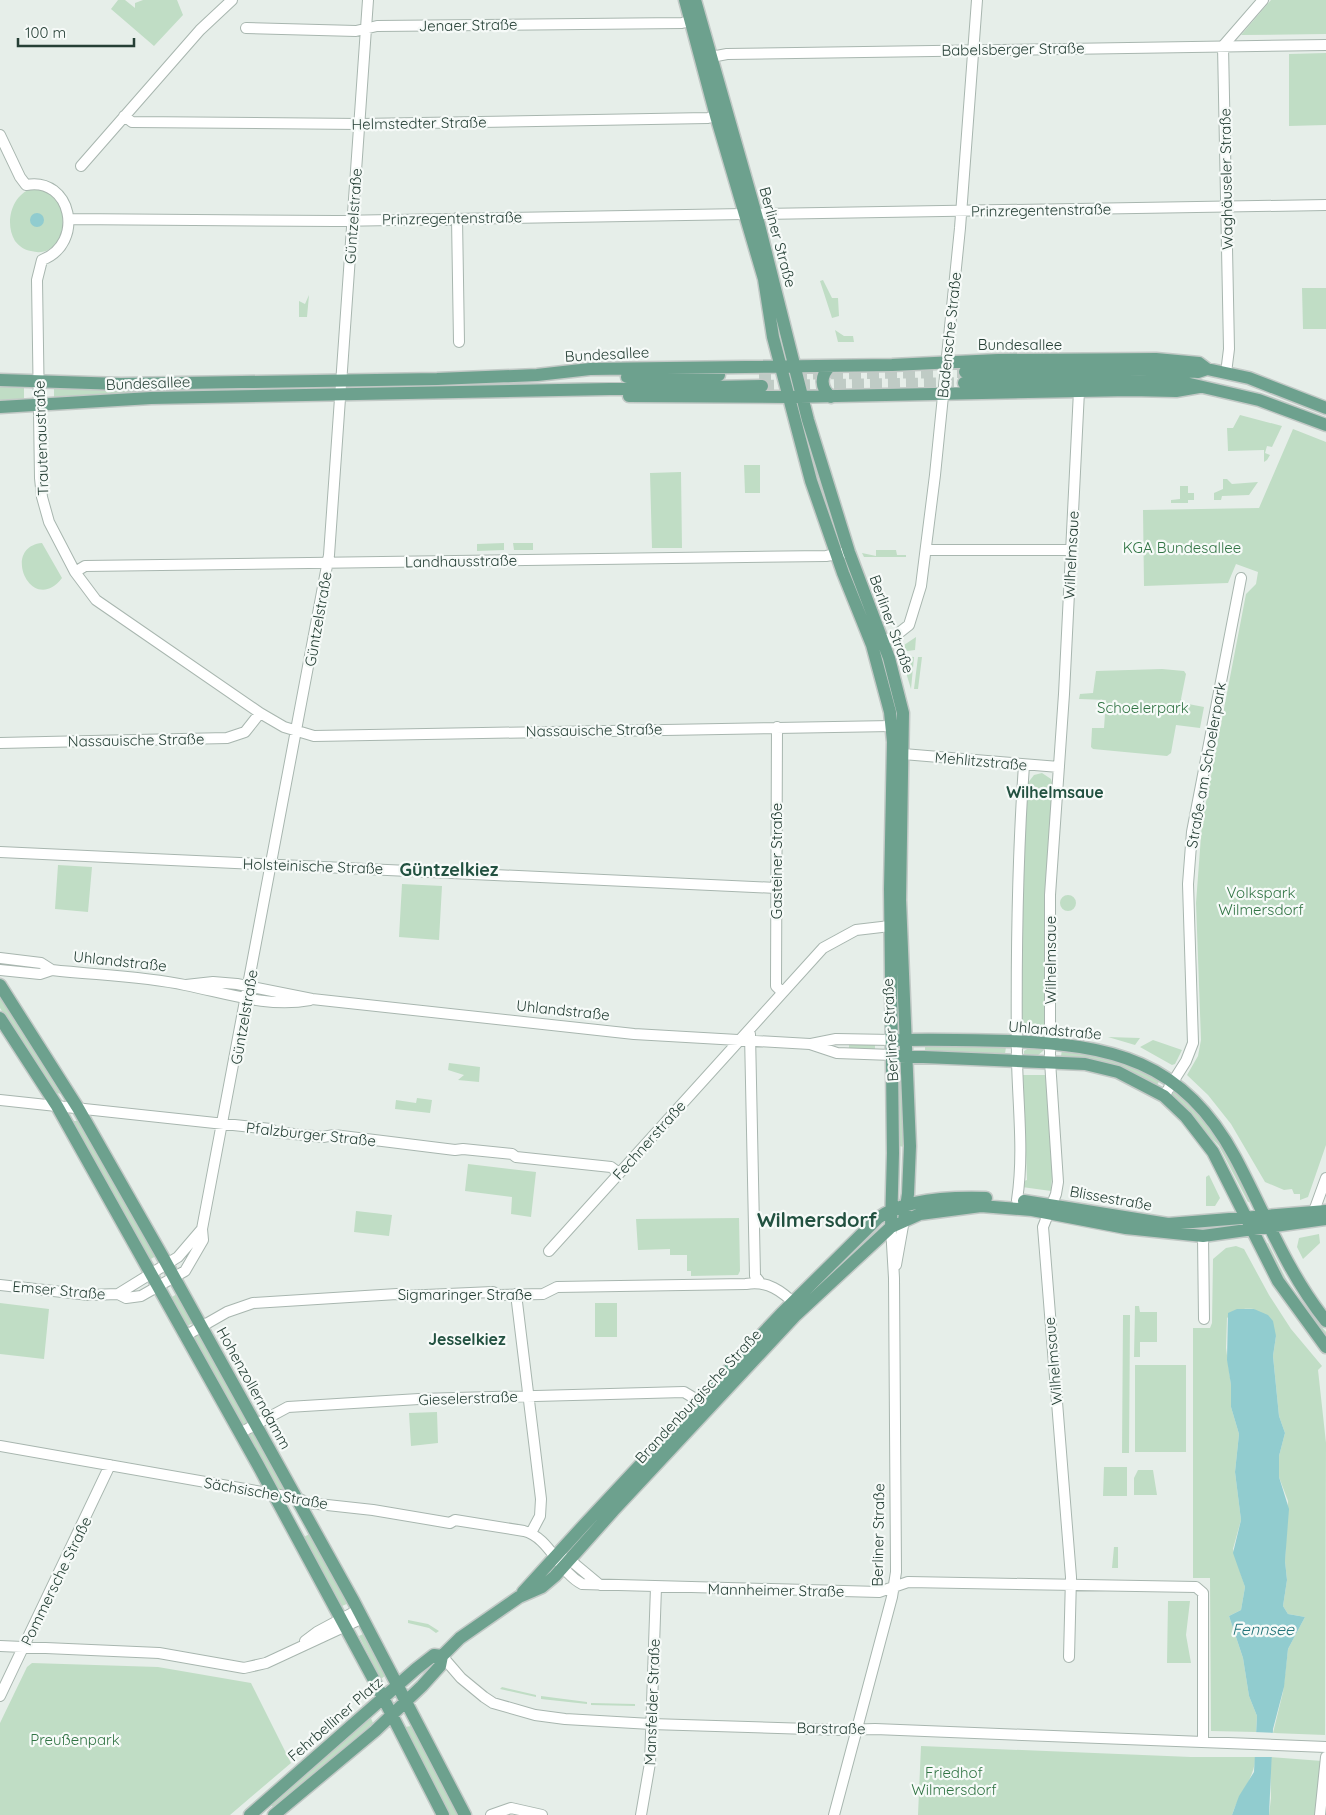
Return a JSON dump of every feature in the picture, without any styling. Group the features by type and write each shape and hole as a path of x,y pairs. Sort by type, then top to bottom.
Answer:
{"main road":[{"name":"Berliner Straße","path":"685,0 690,21 706,58 795,366 843,554"},
{"name":"Berliner Straße","path":"695,0 716,116 750,214 764,278 769,318 811,481 843,554 903,713 900,900 908,1056 910,1149 907,1205 904,1220"},
{"name":"Bundesallee","path":"0,380 121,384 341,381 537,375 590,369 1156,359 1199,363 1207,369 1266,384 1326,408"},
{"path":"830,366 824,373 822,381 825,390 831,396"},
{"name":"Bundesallee","path":"1207,369 1198,372 1155,369 965,377 1177,381 1259,400 1326,425"},
{"name":"Bundesallee","path":"0,407 151,398 539,392 760,380 589,378 537,375"},
{"path":"298,381 298,396"},
{"name":"Bundesallee","path":"539,392 592,396 802,397 944,393 1176,391 1199,387"},
{"name":"Berliner Straße","path":"877,643 892,726 890,926 892,1040 891,1227"},
{"name":"Hohenzollerndamm","path":"0,985 78,1108 167,1264 361,1614 465,1815"},
{"path":"0,1018 57,1106 274,1494 392,1714 443,1815"},
{"name":"Uhlandstraße","path":"892,1040 1050,1043 1087,1047 1122,1056 1143,1064 1172,1082 1199,1105 1216,1127 1236,1160 1299,1285 1326,1322"},
{"name":"Uhlandstraße","path":"892,1055 1084,1064 1118,1072 1164,1096 1186,1117 1213,1152 1278,1281 1326,1347"},
{"name":"Blissestraße","path":"892,1210 907,1205 951,1199 1017,1200 1126,1228 1203,1236 1252,1230 1266,1222 1320,1211"},
{"name":"Blissestraße","path":"904,1220 938,1210 973,1207 1049,1208 1168,1224 1246,1218 1266,1222 1326,1219"},
{"name":"Brandenburgische Straße","path":"471,1630 519,1597 542,1587 566,1564 875,1221 892,1210"},
{"name":"Brandenburgische Straße","path":"519,1597 699,1401 797,1306 891,1227 904,1220"},
{"name":"Fehrbelliner Platz","path":"275,1815 407,1700 440,1666 442,1656 471,1630"},
{"name":"Fehrbelliner Platz","path":"252,1814 434,1655 442,1656"}],"street":[{"path":"81,166 200,30 232,0"},
{"name":"Güntzelstraße","path":"158,1287 185,1271 194,1258 202,1240 202,1230 224,1124 328,563 368,0"},
{"name":"Badensche Straße","path":"877,643 904,630 912,618 921,586 947,362 961,212 977,0"},
{"path":"1223,46 1262,0"},
{"name":"Jenaer Straße","path":"246,28 347,31 380,26 682,23 690,21"},
{"name":"Babelsberger Straße","path":"706,58 737,54 1326,44"},
{"name":"Waghäuseler Straße","path":"1223,46 1229,349 1226,373"},
{"name":"Helmstedter Straße","path":"124,116 132,122 360,124 708,118 716,116"},
{"path":"0,135 20,177 26,185 36,184 52,190 64,204 69,219"},
{"name":"Prinzregentenstraße","path":"69,219 353,220 1326,205"},
{"path":"457,218 459,342"},
{"name":"Trautenaustraße","path":"69,219 69,228 63,244 53,255 42,260 37,280 40,478 44,506 61,549 85,588 108,609 260,712 297,732"},
{"name":"Wilhelmsaue","path":"1071,1585 1043,1246 1043,1224 1056,1194 1058,1182 1050,1061 1050,891 1059,767 1079,391"},
{"path":"926,550 1071,550"},
{"name":"Landhausstraße","path":"75,572 85,566 843,554"},
{"name":"Straße am Schoelerpark","path":"1164,1096 1186,1061 1193,1040 1188,893 1190,854 1198,794 1241,578"},
{"name":"Nassauische Straße","path":"0,743 227,738 245,732 260,712"},
{"name":"Nassauische Straße","path":"297,732 314,736 349,736 892,726"},
{"name":"Gasteiner Straße","path":"777,727 776,986 782,992"},
{"name":"Mehlitzstraße","path":"903,754 1059,767"},
{"path":"1017,1200 1021,1170 1017,1060 1017,931 1024,765"},
{"name":"Holsteinische Straße","path":"0,852 776,888"},
{"path":"797,1306 785,1294 759,1281 755,1276 745,1040 750,1028 823,948 843,935 856,930 890,926"},
{"name":"Uhlandstraße","path":"0,958 41,963 52,970"},
{"name":"Uhlandstraße","path":"0,970 40,974 52,970 186,985 206,991 290,1004 312,999"},
{"name":"Uhlandstraße","path":"186,985 213,982 250,986 312,999 634,1034 810,1044 836,1039 892,1040"},
{"name":"Fechnerstraße","path":"548,1251 745,1040"},
{"name":"Uhlandstraße","path":"810,1044 837,1053 892,1055"},
{"name":"Pfalzburger Straße","path":"0,1100 224,1124 323,1137 334,1135 455,1150 464,1149 512,1154 516,1157 611,1167 619,1173"},
{"path":"1320,1211 1326,1178"},
{"name":"Berliner Straße","path":"894,1278 904,1220"},
{"name":"Berliner Straße","path":"834,1815 894,1587 896,1556 894,1278 891,1227"},
{"name":"Güntzelstraße","path":"151,1274 181,1254 202,1230"},
{"path":"1203,1236 1204,1319"},
{"name":"Emser Straße","path":"118,1294 151,1274"},
{"name":"Sigmaringer Straße","path":"185,1336 227,1312 254,1302 397,1294 403,1296 493,1292 498,1295 543,1294 557,1287 746,1284 759,1281"},
{"name":"Emser Straße","path":"0,1285 89,1295 118,1294 126,1298 136,1297 158,1287"},
{"path":"516,1294 541,1499 540,1516 531,1533"},
{"name":"Gieselerstraße","path":"240,1434 288,1407 528,1396 684,1392 699,1401"},
{"name":"Sächsische Straße","path":"0,1446 297,1498 309,1503 375,1511 450,1524 455,1520 531,1533"},
{"name":"Pommersche Straße","path":"0,1696 110,1465"},
{"name":"Mannheimer Straße","path":"531,1533 555,1557 566,1564 582,1584 879,1592 908,1582 1196,1587 1203,1593 1203,1742"},
{"path":"1069,1657 1071,1585"},
{"name":"Mansfelder Straße","path":"641,1815 650,1770 656,1587"},
{"path":"0,1646 159,1653 238,1668 251,1668 300,1645 320,1639 343,1622 361,1614"},
{"name":"Barstraße","path":"442,1656 452,1669 480,1695 493,1703 514,1710 565,1719 653,1724 841,1730 857,1728 1326,1747"},
{"path":"1320,1815 1326,1757"},
{"path":"491,1815 511,1808 542,1815"}],"green space":[{"path":"118,0 125,0 135,8 135,3 143,0 177,0 183,15 154,46 111,9"},
{"path":"1271,0 1326,0 1326,34 1241,35"},
{"path":"1326,53 1326,125 1289,126 1289,54"},
{"path":"31,189 46,192 56,200 62,212 63,224 60,236 54,246 44,251 24,249 15,241 10,226 10,218 15,203 24,192"},
{"path":"823,280 832,298 838,298 839,316 832,318 820,281"},
{"path":"1302,288 1326,288 1326,329 1303,329"},
{"path":"309,295 307,317 299,317 299,301 305,304"},
{"path":"835,330 844,336 853,336 854,342 838,342"},
{"path":"707,381 356,390 356,387"},
{"path":"24,386 24,400 0,401 0,387"},
{"path":"54,387 134,390 294,389 134,393 54,398"},
{"path":"1240,415 1282,426 1272,447 1267,446 1265,453 1270,455 1264,462 1264,450 1228,451 1227,428 1233,428"},
{"name":"Volkspark Wilmersdorf","path":"1293,429 1326,442 1326,1145 1308,1197 1300,1200 1300,1194 1294,1194 1292,1189 1284,1190 1265,1182 1231,1124 1208,1095 1187,1075 1198,1056 1201,1040 1196,903 1202,823 1246,594 1256,584 1258,572 1236,564 1228,583 1144,586 1143,510 1259,508"},
{"path":"744,465 760,465 760,493 745,493"},
{"path":"681,472 682,548 652,548 650,473"},
{"path":"1223,479 1227,479 1232,484 1258,482 1249,495 1222,496 1221,500 1214,500 1214,493 1223,489"},
{"path":"1180,486 1188,486 1188,493 1194,493 1194,500 1188,500 1188,503 1171,503 1171,500 1180,499"},
{"path":"42,543 62,578 51,588 40,590 31,585 25,577 22,566 23,556 30,547"},
{"path":"504,543 504,550 477,551 477,544"},
{"path":"513,543 533,543 533,550 514,550"},
{"path":"876,550 896,550 897,555 906,555 906,557 864,557 862,553 876,556"},
{"path":"916,637 915,650 900,652 901,647"},
{"path":"901,656 914,657 911,689"},
{"path":"918,657 922,657 918,689 914,689"},
{"name":"Schoelerpark","path":"1162,669 1184,671 1186,674 1181,699 1183,703 1204,707 1200,728 1176,725 1171,753 1167,756 1093,749 1091,747 1092,728 1104,728 1106,700 1079,699 1080,694 1093,693 1096,671"},
{"name":"Wilhelmsaue","path":"1042,773 1051,779 1053,786 1046,892 1046,1027 1020,1027 1022,1025 1021,957 1027,784 1034,775"},
{"path":"58,865 92,867 88,912 55,909"},
{"path":"402,884 442,886 439,940 399,937"},
{"path":"1065,895 1071,895 1076,900 1074,909 1065,911 1060,906 1060,900"},
{"path":"0,994 64,1094 54,1093 0,1008"},
{"path":"1108,1037 1140,1038 1135,1045"},
{"path":"1153,1040 1182,1050 1175,1064 1172,1065 1140,1047"},
{"path":"849,1043 875,1044 875,1050 849,1048"},
{"path":"925,1045 1006,1047 1005,1054 925,1052"},
{"path":"1029,1048 1043,1049 1043,1051 1037,1056 1024,1054 1024,1051"},
{"path":"1062,1050 1112,1060 1160,1080 1157,1085 1115,1065 1061,1056"},
{"path":"449,1063 480,1067 479,1082 458,1080 464,1075 448,1070"},
{"path":"898,1074 903,1075 904,1147 899,1146"},
{"path":"1023,1075 1046,1075 1053,1162 1051,1191 1022,1187 1024,1181 1027,1180"},
{"path":"1175,1091 1211,1129 1252,1201 1248,1202 1219,1146 1171,1095"},
{"path":"417,1098 432,1100 430,1113 395,1109 396,1100 416,1103"},
{"path":"72,1121 80,1121 156,1256 149,1260"},
{"path":"468,1164 536,1172 531,1217 511,1214 512,1197 465,1191"},
{"path":"1209,1175 1220,1198 1215,1206 1206,1206 1206,1177"},
{"path":"356,1211 392,1215 389,1236 354,1232"},
{"path":"739,1218 740,1271 738,1275 691,1276 691,1271 687,1271 687,1255 670,1255 670,1249 638,1250 636,1219"},
{"path":"1319,1234 1320,1243 1303,1259 1297,1247 1299,1238"},
{"path":"1268,1243 1290,1287 1326,1332 1326,1339 1290,1290 1264,1244"},
{"path":"1236,1246 1244,1249 1269,1295 1291,1329 1322,1366 1318,1370 1326,1443 1325,1735 1273,1733 1283,1692 1288,1649 1305,1617 1288,1614 1283,1606 1287,1580 1285,1561 1288,1501 1279,1477 1279,1456 1285,1433 1279,1416 1273,1356 1276,1336 1254,1309 1239,1310 1227,1318 1226,1348 1231,1385 1231,1407 1239,1434 1235,1472 1241,1520 1233,1549 1245,1587 1241,1610 1229,1616 1243,1658 1249,1696 1257,1716 1256,1732 1211,1731 1210,1578 1193,1578 1193,1328 1210,1328 1212,1323 1213,1259 1226,1248"},
{"path":"177,1294 193,1323 187,1326 170,1298"},
{"path":"0,1303 49,1309 44,1359 0,1354"},
{"path":"595,1303 617,1303 617,1337 595,1337"},
{"path":"1135,1306 1139,1306 1140,1312 1157,1312 1157,1342 1140,1342 1140,1357 1134,1357"},
{"path":"1123,1315 1130,1315 1129,1453 1122,1453"},
{"path":"197,1332 249,1423 243,1426 192,1335"},
{"path":"1135,1365 1186,1365 1186,1452 1135,1452"},
{"path":"437,1412 438,1443 411,1446 409,1413"},
{"path":"253,1433 284,1487 283,1489 278,1489 248,1435"},
{"path":"1104,1467 1127,1467 1127,1496 1103,1496"},
{"path":"1138,1470 1153,1470 1157,1495 1134,1495 1134,1478"},
{"path":"311,1533 349,1603 342,1606 304,1537"},
{"path":"1114,1547 1118,1547 1118,1568 1112,1568"},
{"path":"1168,1601 1190,1601 1186,1635 1191,1663 1167,1663"},
{"path":"408,1620 428,1624 439,1631 436,1633 429,1628 408,1623"},
{"path":"365,1633 386,1675 381,1679 359,1636"},
{"name":"Preußenpark","path":"32,1663 158,1667 251,1683 291,1763 230,1815 0,1815 0,1723 27,1667"},
{"path":"502,1687 536,1695 536,1697 500,1689"},
{"path":"541,1696 587,1702 587,1704 541,1699"},
{"path":"591,1703 635,1704 635,1706 591,1705"},
{"path":"370,1716 373,1723 273,1807 271,1805"},
{"path":"411,1722 458,1815 449,1815 405,1727 411,1726"},
{"name":"Friedhof Wilmersdorf","path":"921,1746 1191,1757 1255,1757 1255,1764 1250,1779 1232,1815 918,1815"},
{"path":"1270,1757 1322,1761 1316,1815 1269,1815 1271,1798"}],"water":[{"path":"37,213 42,215 44,220 42,225 37,227 32,225 30,220 32,215"},
{"name":"Fennsee","path":"1237,1309 1254,1309 1268,1315 1273,1321 1276,1336 1273,1356 1279,1416 1285,1433 1279,1456 1279,1477 1289,1509 1285,1561 1287,1580 1283,1606 1288,1614 1305,1617 1288,1649 1284,1687 1273,1729 1269,1815 1232,1815 1239,1796 1254,1772 1257,1716 1249,1696 1243,1658 1229,1616 1241,1610 1245,1587 1233,1553 1241,1520 1235,1472 1239,1434 1231,1407 1231,1385 1227,1360 1228,1313"}],"pier":[{"path":"1254,1732 1276,1733 1273,1757 1252,1757"}],"tunnel":[{"path":"759,374 965,372"},
{"path":"762,386 964,383"}],"district":[{"name":"Wilhelmsaue","path":"1055,792"},
{"name":"Güntzelkiez","path":"449,869"},
{"name":"Wilmersdorf","path":"817,1219"},
{"name":"Jesselkiez","path":"467,1339"}],"park label":[{"name":"KGA Bundesallee","path":"1182,547"}]}
